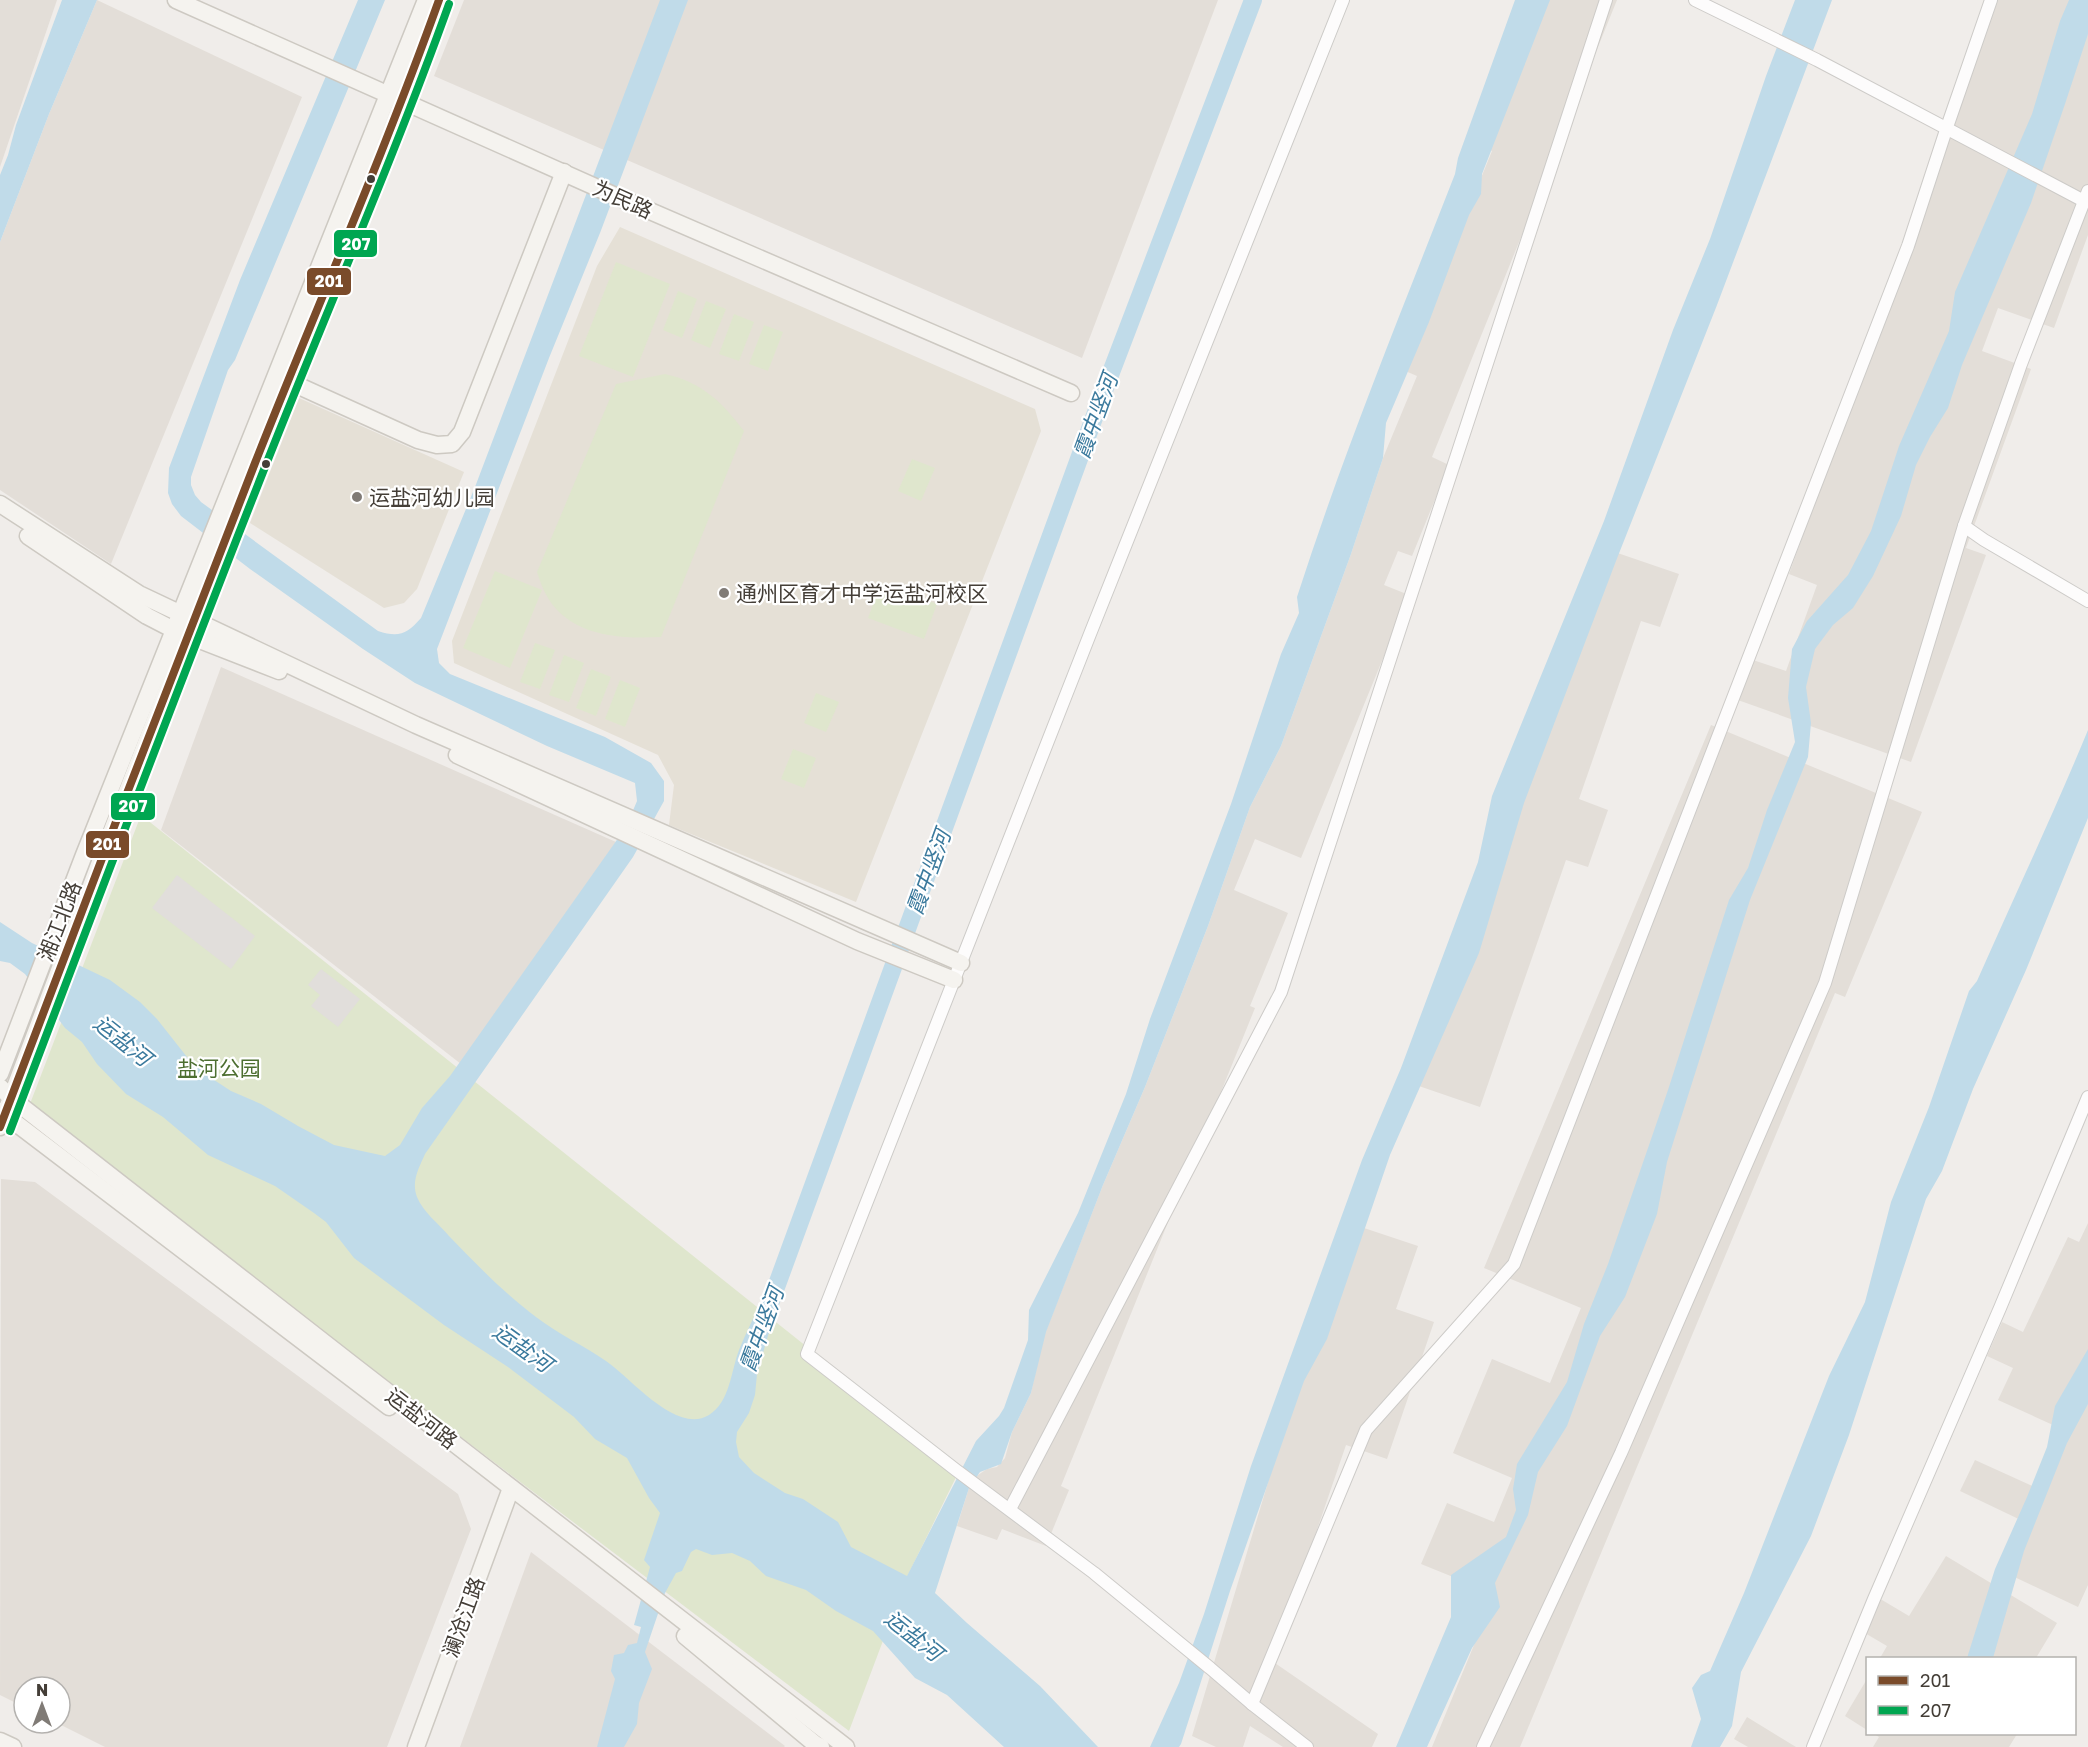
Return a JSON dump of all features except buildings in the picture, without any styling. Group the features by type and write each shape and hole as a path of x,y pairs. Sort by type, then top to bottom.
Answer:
{"street":[{"name":"为民路","path":"176,0 620,198 1071,393"},
{"name":"湘江北路","path":"396,97 426,0"},
{"name":"湘江北路","path":"0,1074 84,855 184,624 282,379 359,171 440,0"},
{"path":"1307,1747 1251,1704 1094,1573 956,1470 807,1354 1343,0"},
{"path":"1010,1509 1281,992 1606,0"},
{"path":"1483,1747 1616,1463 1825,983 1964,526 2021,364 2086,196 2043,180 1817,60 1695,0"},
{"path":"1251,1704 1366,1430 1514,1264 1904,257 1991,0"},
{"path":"282,379 418,440 437,445 452,444 462,432 564,172"},
{"path":"0,504 184,624 264,665 857,942 954,980"},
{"path":"0,518 147,616 184,624 961,963"},
{"path":"1964,526 2088,601"},
{"name":"湘江北路","path":"1,1118 5,1092 45,1009 184,624"},
{"name":"运盐河路","path":"5,1092 509,1492 666,1613 828,1745"},
{"path":"1814,1747 1874,1599 2000,1308 2088,1096"},
{"name":"运盐河路","path":"1,1118 509,1492"},
{"name":"澜沧江路","path":"416,1747 509,1492"},
{"name":"运盐河路","path":"666,1613 816,1726 828,1745"},
{"path":"0,1741 13,1747"}],"shaded area":[{"path":"0,0 57,0 0,167"},
{"path":"97,0 302,97 111,564 0,490 0,242 49,114"},
{"path":"464,0 1218,0 1082,358 434,76"},
{"path":"1545,0 1617,0 1432,457 1449,465 1412,556 1398,551 1384,585 1409,595 1301,858 1255,839 1234,890 1288,913 1250,1006 1255,1008 1061,1486 1069,1490 1046,1546 1002,1529 997,1540 957,1526 969,1488 975,1477 987,1469 997,1467 1005,1458 1012,1432 1031,1393 1042,1341 1208,926 1250,807 1281,746 1351,554 1383,458 1417,376 1403,370 1492,151 1485,148"},
{"path":"1998,0 2088,0 2088,235 2054,328 1998,308 1982,351 2031,369 1966,548 1986,555 1911,762 1735,699 1750,659 1786,671 1817,585 1789,574"},
{"name":"通州区育才中学运盐河校区","path":"620,227 1035,409 1041,431 856,902 669,825 674,785 658,755 454,663 452,641 597,266"},
{"name":"运盐河幼儿园","path":"299,398 464,472 417,589 404,603 384,608 250,523"},
{"path":"1600,547 1679,574 1660,627 1641,621 1579,799 1608,810 1588,867 1566,860 1480,1107 1413,1084"},
{"path":"221,667 616,842 461,1064 161,830"},
{"path":"1711,725 1922,812 1845,997 1835,993 1520,1747 1432,1747 1495,1594 1421,1564 1447,1503 1494,1522 1512,1478 1453,1453 1492,1359 1550,1383 1581,1308 1484,1268"},
{"path":"177,875 255,936 231,969 152,908"},
{"path":"321,969 360,999 338,1027 311,1006 320,995 308,985"},
{"path":"1,1179 35,1182 458,1494 471,1529 387,1747 105,1747 72,1730 72,1675 12,1675 12,1701 0,1695"},
{"path":"1346,1222 1418,1246 1396,1309 1434,1322 1387,1459 1346,1445 1272,1661 1378,1734 1372,1747 1283,1747 1250,1726 1243,1747 1216,1747 1192,1736"},
{"path":"2088,1223 2088,1585 2078,1607 2004,1572 2027,1523 1960,1491 1975,1460 2037,1488 2064,1430 1998,1400 2013,1368 1987,1356 2002,1322 2023,1332 2068,1237 2079,1242"},
{"path":"531,1552 785,1746 460,1747"},
{"path":"1946,1556 2057,1623 2037,1657 1881,1657 1887,1646 1858,1629 1877,1597 1909,1616"},
{"path":"1866,1681 1866,1729 1845,1716"},
{"path":"1747,1717 1796,1747 1748,1747 1734,1739"},
{"path":"1876,1735 2016,1735 2009,1747 1873,1747 1879,1737"}],"green space":[{"path":"616,262 670,284 633,377 579,356"},
{"path":"678,291 697,299 682,338 663,330"},
{"path":"706,301 726,309 710,348 691,340"},
{"path":"734,314 754,322 739,361 719,354"},
{"path":"764,325 783,332 768,371 749,364"},
{"path":"665,374 690,382 710,395 728,411 744,431 661,637 614,636 599,633 570,621 558,611 546,595 537,572 616,384"},
{"path":"912,459 935,468 921,501 898,491"},
{"path":"495,571 542,590 510,668 463,648"},
{"path":"881,583 937,604 924,639 868,618"},
{"path":"535,643 555,650 540,689 520,682"},
{"path":"564,655 584,663 569,702 549,695"},
{"path":"591,669 611,677 596,716 576,708"},
{"path":"620,680 640,688 625,727 605,719"},
{"path":"816,693 839,702 826,732 804,723"},
{"path":"793,749 816,758 804,788 781,779"},
{"name":"盐河公园","path":"141,815 960,1469 907,1577 849,1731 28,1109"}],"water":[{"path":"62,0 97,0 49,114 0,242 0,175"},
{"name":"运盐河","path":"358,0 385,0 235,360 228,370 191,477 191,485 201,502 378,631 397,634 407,631 421,618 475,487 660,0 688,0 600,233 549,358 437,649 439,663 450,674 605,737 651,763 664,781 664,801 633,857 425,1154 415,1180 417,1197 427,1213 459,1247 524,1308 553,1329 606,1361 654,1402 682,1417 696,1419 709,1415 716,1409 726,1394 739,1350 760,1304 775,1311 757,1374 755,1395 749,1413 737,1432 739,1457 754,1473 785,1493 803,1499 838,1522 851,1547 907,1576 976,1441 1004,1408 1028,1340 1029,1310 1078,1213 1126,1094 1150,1019 1231,804 1281,654 1299,613 1297,597 1333,490 1455,174 1458,158 1515,0 1550,0 1482,174 1481,194 1469,215 1429,322 1386,423 1383,458 1351,554 1281,746 1250,807 1208,926 1046,1332 1031,1393 1012,1432 1001,1464 980,1472 969,1488 935,1593 1040,1686 1098,1747 1004,1747 947,1695 915,1678 873,1631 836,1611 806,1590 766,1576 750,1561 732,1553 712,1555 696,1549 691,1552 682,1571 676,1573 665,1593 645,1652 652,1669 639,1703 637,1724 624,1747 597,1747 615,1679 611,1671 614,1655 624,1653 628,1645 637,1643 641,1627 634,1625 650,1567 644,1560 660,1513 627,1458 595,1439 574,1417 508,1367 444,1325 354,1258 326,1222 314,1213 275,1186 208,1155 163,1117 126,1094 97,1064 82,1042 65,1028 25,974 10,963 0,961 0,922 32,943 110,980 140,1002 157,1019 187,1057 208,1076 231,1091 261,1104 334,1145 385,1156 400,1145 422,1108 450,1076 626,827 637,801 635,783 547,746 415,683 363,649 250,569 181,516 172,504 168,493 169,468 240,280"},
{"path":"1795,0 1832,0 1717,305 1524,803 1479,953 1390,1155 1327,1339 1304,1381 1230,1591 1181,1744 1179,1747 1150,1747 1179,1683 1204,1614 1251,1466 1362,1160 1401,1068 1478,862 1492,796 1604,521 1673,330 1710,239 1766,76"},
{"path":"2069,0 2088,0 2088,34 2031,203 1962,365 1948,408 1916,465 1901,516 1873,576 1853,608 1833,625 1815,649 1806,687 1811,723 1808,757 1750,900 1667,1162 1657,1214 1625,1297 1600,1336 1567,1426 1538,1472 1528,1515 1495,1583 1500,1607 1472,1648 1427,1747 1396,1747 1451,1617 1451,1575 1506,1537 1516,1510 1513,1489 1517,1464 1567,1382 1584,1324 1608,1264 1668,1090 1729,900 1748,868 1767,810 1795,742 1788,698 1792,649 1807,621 1848,575 1871,531 1899,446 1949,331 1955,292 2032,114 2060,21"},
{"path":"2088,730 2088,818 2026,970 1973,1089 1942,1171 1926,1199 1849,1435 1811,1536 1741,1672 1732,1726 1720,1747 1691,1747 1701,1719 1692,1688 1701,1675 1710,1671 1744,1593 1829,1376 1865,1302 1891,1202 1929,1107 1969,991 1977,981"},
{"path":"2088,1349 2088,1404 2067,1443 2024,1551 1993,1657 1967,1657 1995,1569 2047,1447 2055,1406"}],"waterway":[{"name":"霞中竖河","path":"760,1331 1102,396 1253,0"}],"transit line":[{"name":"201","path":"0,1127 126,795 439,0"},
{"name":"207","path":"10,1131 200,632 405,120 449,4"}],"place":[{"name":"运盐河幼儿园","path":"357,497"},
{"name":"通州区育才中学运盐河校区","path":"724,593"}]}
